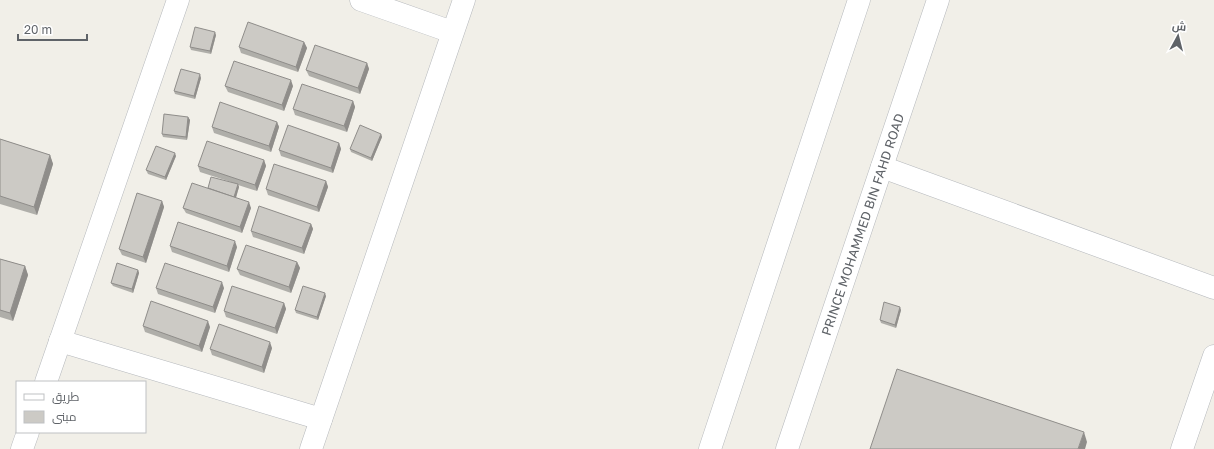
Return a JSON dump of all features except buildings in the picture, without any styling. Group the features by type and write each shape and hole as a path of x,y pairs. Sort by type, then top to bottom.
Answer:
{"street":[{"path":"46,381 178,0"},
{"path":"361,0 452,32"},
{"path":"311,449 464,0"},
{"path":"710,449 860,0"},
{"name":"PRINCE MOHAMMED BIN FAHD ROAD","path":"787,449 938,0"},
{"path":"882,167 1214,288"},
{"path":"60,341 321,419"},
{"path":"1182,449 1214,356"},
{"path":"22,449 28,433"}]}
